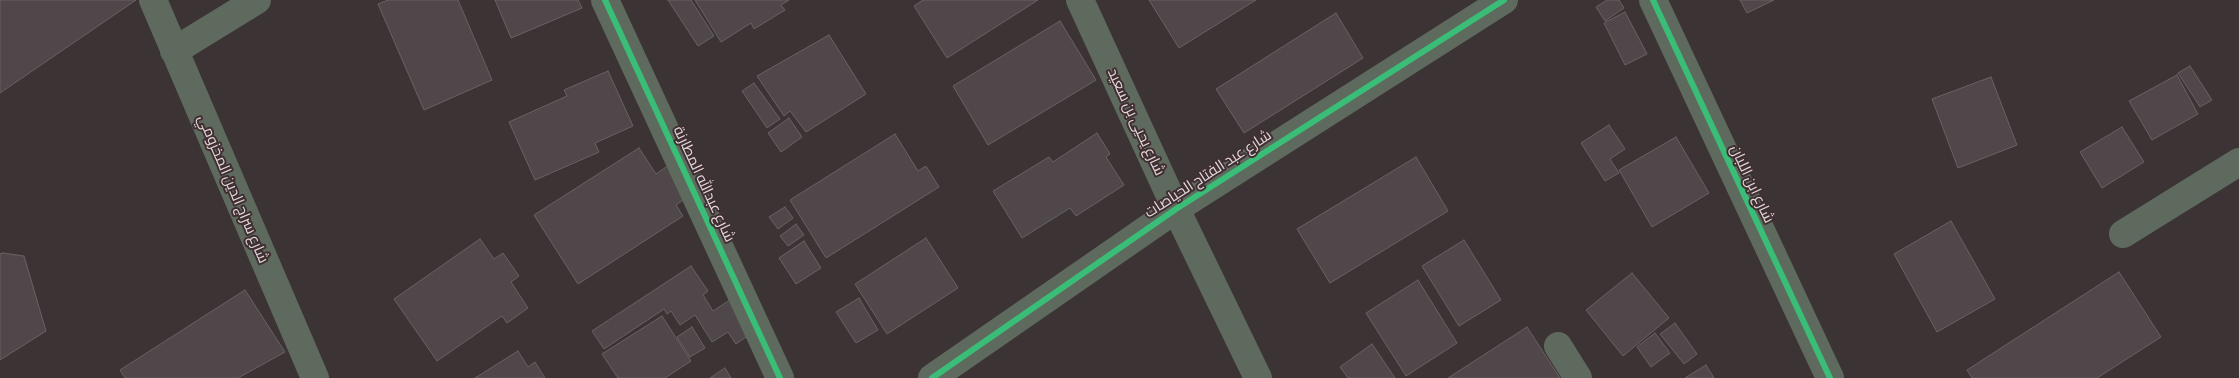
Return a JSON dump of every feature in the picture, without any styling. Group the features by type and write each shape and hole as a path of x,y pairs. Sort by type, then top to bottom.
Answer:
{"street":[{"name":"شارع سراج الدين المخزومي","path":"153,0 315,378"},
{"path":"174,51 257,0"},
{"name":"شارع عبدالله المطارنة","path":"605,0 780,378"},
{"name":"شارع يحيى بن سعيد","path":"1080,0 1176,209 1258,378"},
{"name":"شارع عبد الفتاح الحياصات","path":"932,378 1176,209 1504,0"},
{"name":"شارع ابن اللبان","path":"1653,0 1830,378"},
{"path":"2123,234 2239,162"},
{"path":"1558,346 1578,378"}],"building":[{"path":"0,0 136,0 0,93"},
{"path":"388,0 458,0 492,80 424,110 378,4"},
{"path":"495,0 578,0 582,8 511,38"},
{"path":"668,0 691,0 714,36 698,46"},
{"path":"695,0 789,0 781,5 785,10 754,29 751,23 721,42"},
{"path":"923,0 1038,0 947,58 914,6"},
{"path":"1149,0 1256,0 1179,48"},
{"path":"1607,0 1619,0 1624,8 1605,21 1596,7"},
{"path":"1740,0 1774,0 1747,13"},
{"path":"1625,12 1647,54 1625,65 1604,23"},
{"path":"1336,13 1363,58 1244,133 1216,89"},
{"path":"1060,21 1096,80 988,145 953,86"},
{"path":"829,35 866,94 806,132 790,111 784,116 757,76"},
{"path":"2190,66 2212,100 2200,107 2178,73"},
{"path":"608,71 633,126 595,143 599,152 535,180 509,122 567,96 564,90"},
{"path":"2177,75 2198,114 2152,140 2129,101"},
{"path":"1991,77 2017,145 1958,168 1932,99"},
{"path":"754,83 780,119 767,128 742,91"},
{"path":"789,118 802,137 781,152 768,133"},
{"path":"1609,125 1625,149 1610,159 1619,173 1605,181 1581,143"},
{"path":"2122,127 2144,162 2102,188 2080,152"},
{"path":"1097,133 1110,154 1106,157 1124,185 1076,216 1070,208 1022,238 993,191 1049,157 1053,162"},
{"path":"895,134 918,171 926,166 939,187 826,258 790,200"},
{"path":"1676,137 1709,193 1652,227 1619,170"},
{"path":"639,148 656,174 669,165 689,196 676,205 683,216 578,284 534,215"},
{"path":"1416,157 1448,211 1330,283 1297,229"},
{"path":"785,207 793,218 778,229 769,217"},
{"path":"1951,221 1995,299 1937,332 1894,254"},
{"path":"796,224 804,235 788,246 780,236"},
{"path":"926,238 958,288 887,334 855,284"},
{"path":"480,239 494,259 503,253 519,276 511,282 528,308 507,323 502,316 437,361 394,299"},
{"path":"1464,240 1501,300 1459,326 1422,266"},
{"path":"804,241 821,268 796,284 779,258"},
{"path":"0,254 24,256 46,331 0,360"},
{"path":"691,266 708,291 703,295 713,311 730,300 752,333 736,344 728,332 712,342 695,315 680,325 671,311 667,314 664,309 604,349 592,331"},
{"path":"2119,272 2161,337 2097,378 1972,378 1967,370"},
{"path":"1632,273 1669,318 1623,356 1586,310"},
{"path":"1418,280 1457,343 1406,376 1366,313"},
{"path":"245,290 285,352 238,378 125,378 120,370"},
{"path":"859,298 878,330 856,343 836,312"},
{"path":"662,316 691,361 665,378 618,378 602,354"},
{"path":"1675,323 1697,354 1684,364 1660,334"},
{"path":"692,327 705,348 690,357 677,337"},
{"path":"1527,327 1560,378 1448,378"},
{"path":"1655,333 1670,353 1651,367 1637,347"},
{"path":"1372,344 1395,378 1348,378 1340,367"},
{"path":"518,351 528,367 535,362 545,378 475,378"},
{"path":"1706,365 1714,378 1685,378"},
{"path":"725,368 731,378 710,378"}],"cycle path":[{"path":"605,0 780,378"},
{"path":"932,378 1176,209 1504,0"},
{"path":"1653,0 1830,378"}]}
